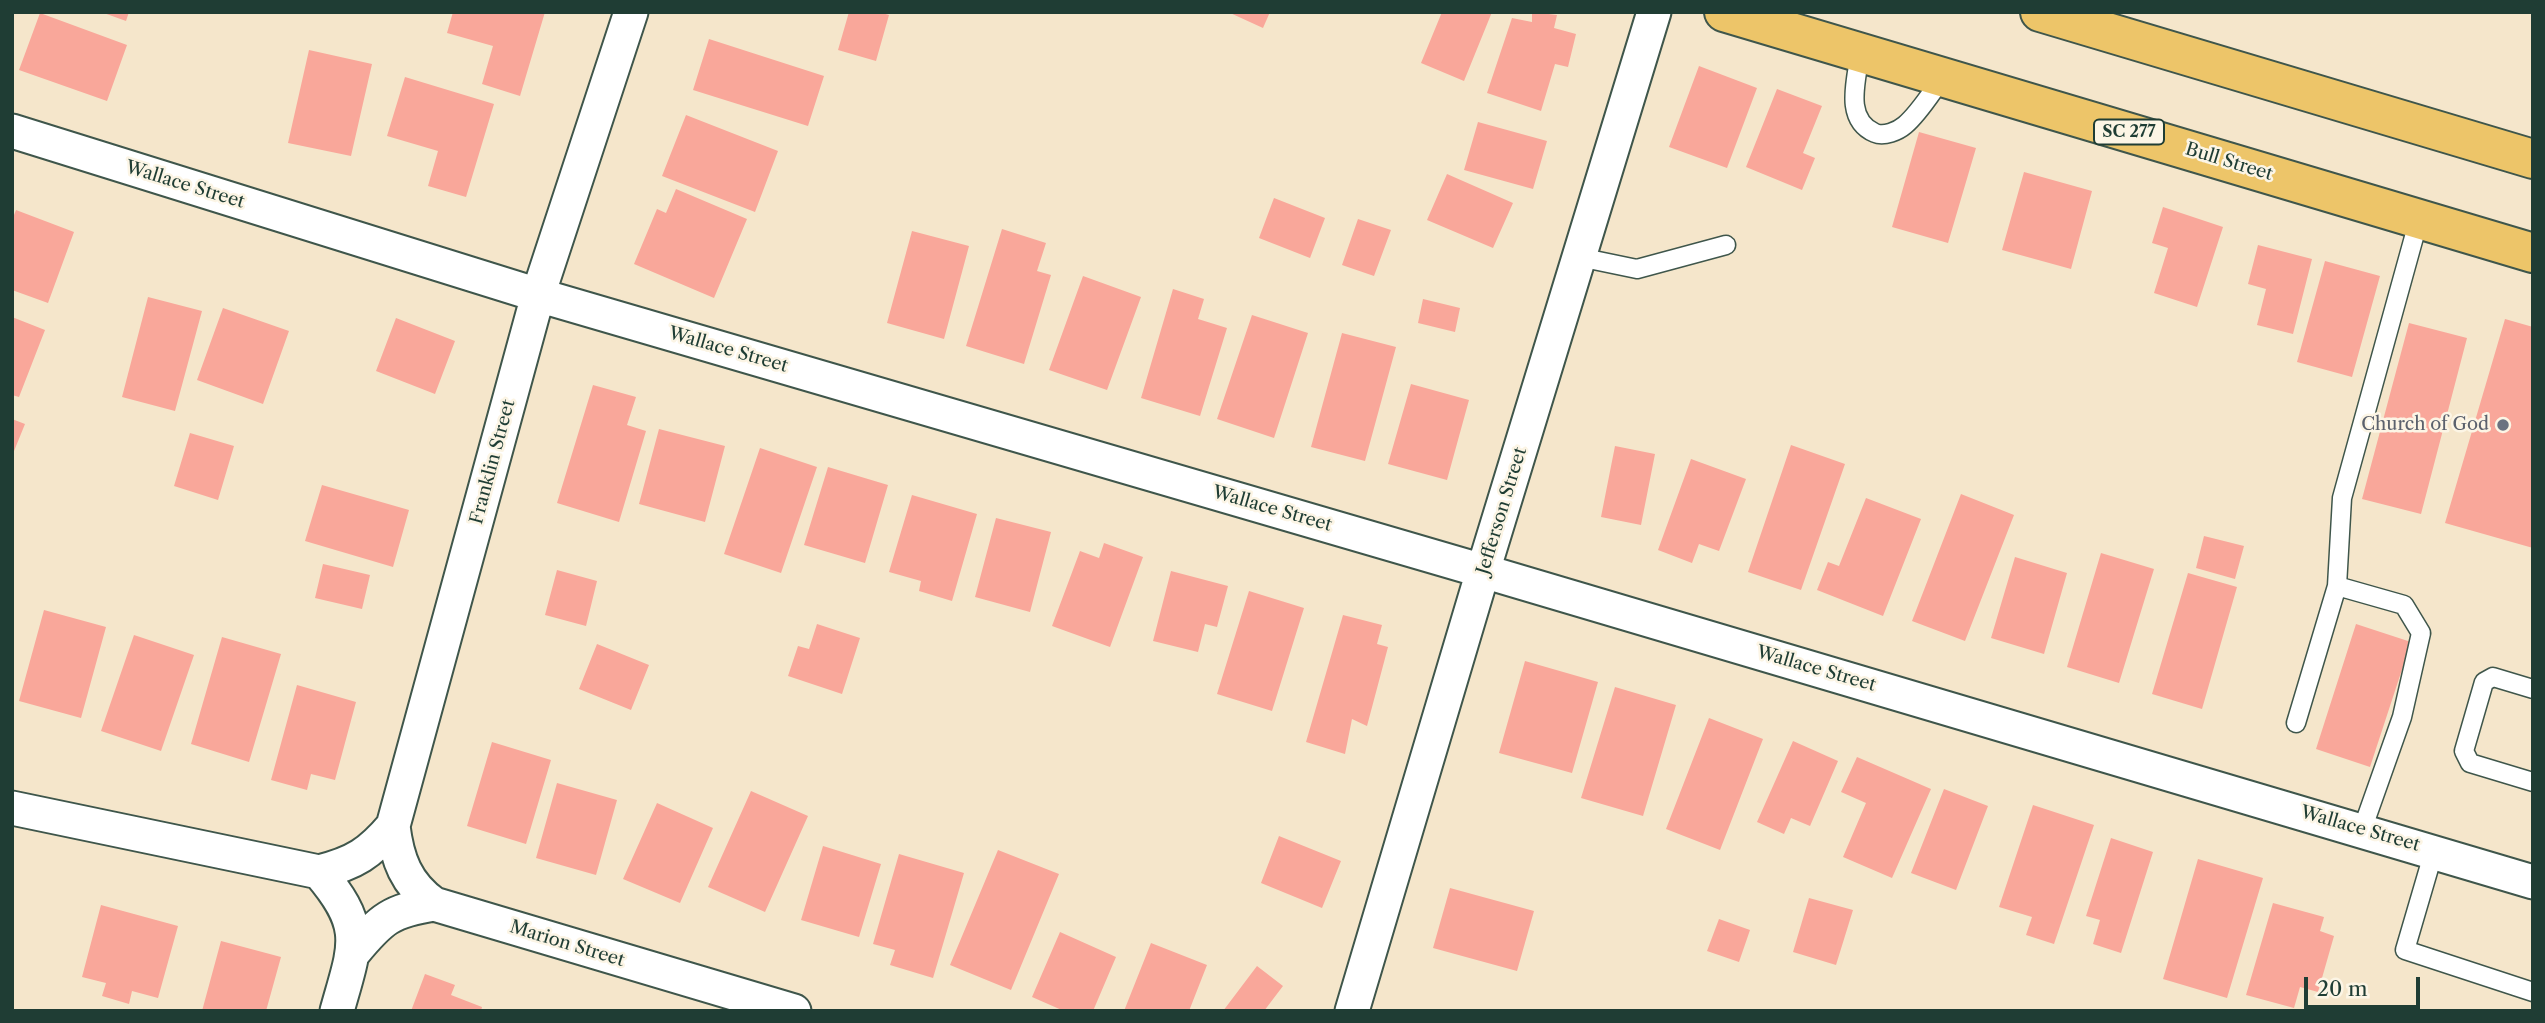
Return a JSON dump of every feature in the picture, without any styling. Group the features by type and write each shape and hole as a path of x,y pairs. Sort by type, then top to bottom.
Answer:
{"highway":[{"name":"Bull Street","path":"1724,12 2533,253"},
{"path":"2040,12 2533,159"}],"street":[{"name":"Franklin Street","path":"434,904 420,894 405,873 396,850 393,826 538,295 631,12"},
{"name":"Jefferson Street","path":"1352,1011 1654,12"},
{"name":"Wallace Street","path":"12,131 538,295 2533,882"},
{"path":"12,808 320,872 365,855 393,826"},
{"path":"320,872 343,902 351,926 354,952 337,1011"},
{"name":"Marion Street","path":"354,952 384,919 401,911 434,904 794,1011"}],"lane":[{"path":"1860,53 1854,100 1858,118 1867,128 1878,134 1890,133 1904,126 1943,77"},
{"path":"2297,723 2337,586 2342,498 2419,219"},
{"path":"1579,257 1637,269 1726,245"},
{"path":"2337,586 2404,605 2421,633 2402,717 2362,830"},
{"path":"2533,689 2493,677 2484,682 2464,751 2470,763 2533,782"},
{"path":"2434,851 2405,950 2533,992"}],"building":[{"path":"101,12 129,12 126,21"},
{"path":"453,12 545,12 520,96 482,84 493,46 447,33"},
{"path":"849,12 879,12 889,15 876,61 838,50"},
{"path":"1228,12 1270,12 1263,28"},
{"path":"1442,12 1492,12 1464,81 1421,63"},
{"path":"1532,12 1557,15 1554,28 1576,34 1568,67 1555,64 1541,111 1487,93 1512,18 1532,22"},
{"path":"40,13 127,45 107,101 19,70"},
{"path":"709,39 824,76 808,126 693,90"},
{"path":"309,50 372,64 351,156 288,143"},
{"path":"1699,66 1757,88 1727,168 1669,147"},
{"path":"405,77 494,104 466,197 428,186 438,151 387,136"},
{"path":"1777,89 1822,106 1803,153 1815,158 1802,190 1746,167"},
{"path":"686,115 778,151 755,212 662,176"},
{"path":"1478,122 1547,141 1533,189 1464,170"},
{"path":"1919,132 1976,148 1948,243 1892,227"},
{"path":"2024,172 2092,191 2071,269 2002,250"},
{"path":"1447,174 1513,203 1493,248 1427,220"},
{"path":"676,189 747,219 714,298 634,264 657,209 666,213"},
{"path":"1274,198 1325,218 1310,258 1259,238"},
{"path":"2163,207 2223,227 2197,307 2154,293 2168,248 2152,243"},
{"path":"16,210 74,232 48,303 12,290 12,220"},
{"path":"1358,219 1391,230 1374,276 1342,265"},
{"path":"1002,229 1046,243 1037,271 1051,275 1024,364 966,346"},
{"path":"912,231 969,246 944,339 887,323"},
{"path":"2258,245 2312,259 2293,334 2257,325 2266,289 2248,284"},
{"path":"2325,261 2380,276 2352,377 2297,362"},
{"path":"1083,276 1141,297 1107,390 1049,370"},
{"path":"1173,289 1204,299 1198,319 1227,328 1200,416 1141,398"},
{"path":"148,297 202,311 175,411 122,397"},
{"path":"1423,299 1460,308 1455,332 1418,323"},
{"path":"223,308 289,331 263,404 197,380"},
{"path":"1252,315 1308,333 1274,438 1217,419"},
{"path":"12,317 45,330 19,397 12,395"},
{"path":"396,318 455,341 435,394 376,371"},
{"name":"Church of God","path":"2505,319 2533,327 2533,548 2445,523"},
{"path":"2409,323 2467,338 2421,514 2362,499"},
{"path":"1342,333 1396,347 1365,461 1311,447"},
{"path":"1411,384 1469,400 1447,480 1388,464"},
{"path":"593,385 636,397 627,425 646,431 619,522 557,503"},
{"path":"12,419 25,424 12,456"},
{"path":"659,429 725,446 705,522 639,504"},
{"path":"190,433 234,446 218,500 174,486"},
{"path":"1791,445 1845,464 1801,590 1748,572"},
{"path":"1615,446 1655,454 1641,525 1601,517"},
{"path":"760,448 817,467 781,573 724,554"},
{"path":"1691,459 1746,479 1719,551 1699,544 1692,563 1658,550"},
{"path":"828,467 888,485 865,563 804,545"},
{"path":"322,485 409,510 393,567 305,541"},
{"path":"1961,494 2014,515 1965,641 1912,621"},
{"path":"912,495 977,514 952,601 919,591 921,581 889,572"},
{"path":"1866,498 1921,519 1883,616 1817,590 1828,562 1839,566"},
{"path":"996,518 1051,532 1030,612 975,597"},
{"path":"2204,536 2244,546 2235,579 2196,568"},
{"path":"1104,543 1143,557 1110,647 1052,626 1080,551 1099,558"},
{"path":"2101,553 2154,569 2119,683 2067,667"},
{"path":"2015,557 2067,573 2044,654 1991,638"},
{"path":"323,564 370,575 362,609 315,598"},
{"path":"557,570 597,581 586,626 545,615"},
{"path":"1171,571 1228,586 1217,627 1205,624 1198,652 1153,641"},
{"path":"2188,573 2237,587 2202,709 2152,694"},
{"path":"1249,591 1304,608 1272,711 1217,694"},
{"path":"44,610 106,627 81,718 19,701"},
{"path":"1343,615 1382,625 1377,644 1388,647 1367,726 1352,719 1345,754 1306,742"},
{"path":"817,624 860,638 842,694 788,676 798,646 809,649"},
{"path":"2356,624 2411,642 2370,767 2316,749"},
{"path":"134,635 194,655 161,751 101,731"},
{"path":"222,637 281,654 249,762 191,744"},
{"path":"597,644 649,665 631,710 579,689"},
{"path":"1525,661 1598,682 1572,773 1499,753"},
{"path":"297,685 356,702 335,780 311,774 307,790 271,780"},
{"path":"1615,687 1676,705 1643,816 1581,798"},
{"path":"1709,718 1763,739 1720,850 1666,829"},
{"path":"1793,741 1838,761 1810,826 1791,818 1784,834 1757,822"},
{"path":"492,742 551,760 526,844 467,826"},
{"path":"1857,757 1931,789 1892,878 1843,857 1866,803 1841,792"},
{"path":"557,783 617,800 596,875 536,858"},
{"path":"1944,789 1988,806 1956,890 1911,873"},
{"path":"751,791 808,816 765,912 708,887"},
{"path":"657,803 713,828 680,903 623,879"},
{"path":"2033,805 2094,825 2054,944 2026,935 2032,917 1999,907"},
{"path":"1279,836 1341,861 1322,908 1261,883"},
{"path":"2111,838 2153,852 2121,953 2093,944 2100,920 2086,916"},
{"path":"823,846 881,864 859,937 801,920"},
{"path":"998,850 1059,874 1011,990 950,965"},
{"path":"899,854 964,873 933,978 890,965 895,950 873,944"},
{"path":"2198,859 2263,878 2227,998 2163,979"},
{"path":"1450,888 1534,911 1517,971 1433,948"},
{"path":"1809,898 1853,910 1836,965 1793,952"},
{"path":"2273,903 2324,917 2320,931 2334,936 2318,992 2300,987 2294,1008 2246,995"},
{"path":"101,905 178,926 158,998 132,991 129,1004 102,996 106,983 82,977"},
{"path":"1719,919 1750,930 1739,962 1707,951"},
{"path":"1060,932 1116,957 1093,1011 1064,1011 1032,997"},
{"path":"221,941 281,957 266,1011 202,1011"},
{"path":"1151,943 1207,965 1189,1011 1124,1011"},
{"path":"1257,966 1283,986 1264,1011 1223,1011"},
{"path":"425,974 455,985 451,995 482,1007 481,1011 411,1011"}],"place":[{"name":"Church of God","path":"2503,425"}]}
